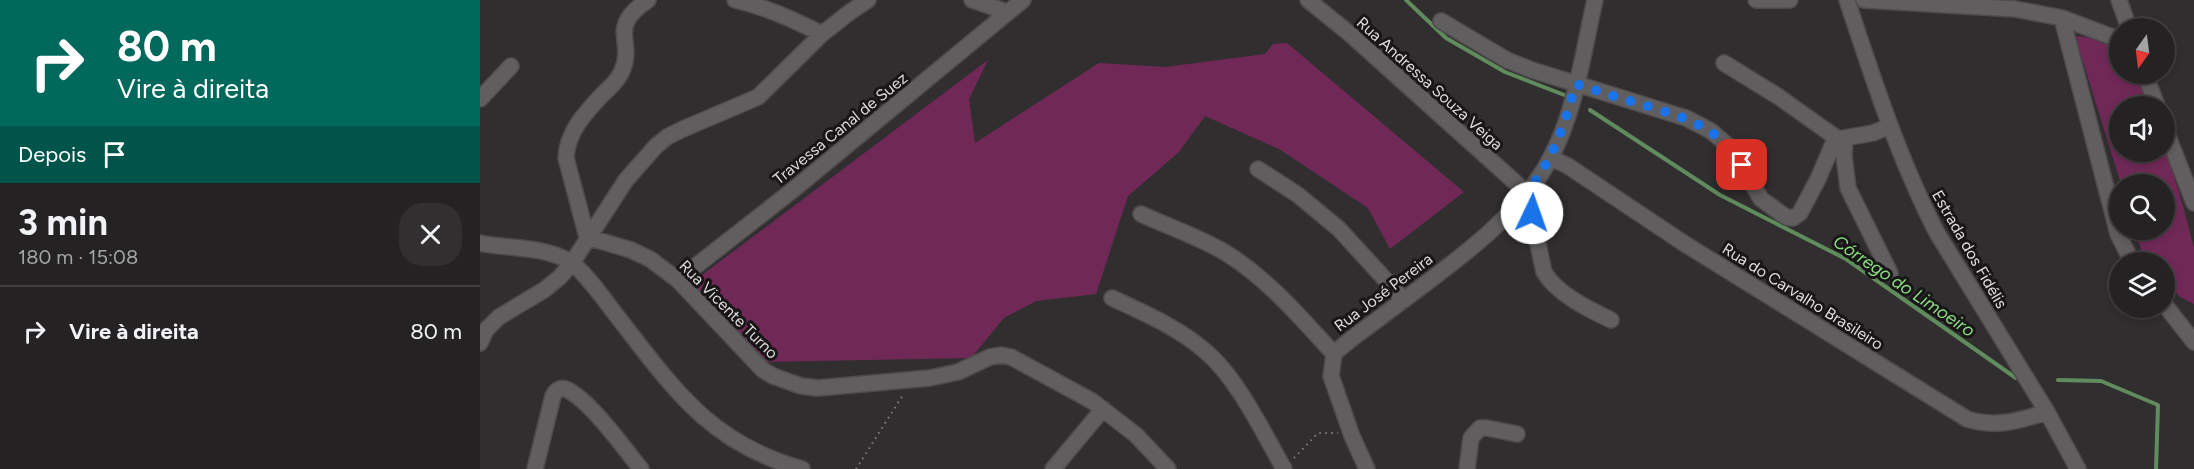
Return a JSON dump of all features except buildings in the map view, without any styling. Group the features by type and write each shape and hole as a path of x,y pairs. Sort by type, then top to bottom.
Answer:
{"street":[{"path":"587,237 567,158 567,146 583,116 619,77 626,56 624,31 627,19 633,11 648,0"},
{"path":"735,0 755,4 822,34"},
{"path":"480,343 486,330 499,316 544,290 572,263 626,180 656,146 683,129 758,97 822,34 868,0"},
{"path":"972,0 1007,12"},
{"name":"Travessa Canal de Suez","path":"678,280 829,161 1023,0"},
{"name":"Rua Andressa Souza Veiga","path":"1308,0 1527,193"},
{"name":"Rua José Pereira","path":"1367,469 1330,376 1334,354 1464,253 1510,212 1527,193 1551,158 1568,112 1594,0"},
{"path":"1756,0 1790,0"},
{"name":"Estrada dos Fidélis","path":"1847,0 1890,126 1923,206 1937,233 2047,412 2078,469"},
{"path":"1864,0 2015,9 2062,18 2109,36"},
{"path":"2119,0 2125,18"},
{"path":"2062,18 2118,234 2127,252"},
{"path":"1442,21 1507,60 1575,88 1686,118 1711,131 1733,150 1761,199 1786,217 1793,218 1800,213 1833,144 1842,138 1873,133 1890,126"},
{"path":"1724,63 1842,138"},
{"path":"480,99 511,66"},
{"path":"1842,138 1848,188 1890,273"},
{"path":"2175,154 2194,203"},
{"name":"Rua do Carvalho Brasileiro","path":"1551,158 1568,166 1685,244 1967,419 1997,425 2016,422 2047,412"},
{"path":"1258,169 1298,195 1339,229 1404,300"},
{"path":"1527,193 1544,272 1551,283 1558,290 1611,320"},
{"path":"1141,214 1200,240 1249,269 1275,292 1334,354"},
{"name":"Rua Vicente Turno","path":"587,237 631,250 650,259 678,280 764,370 773,376 801,386 819,388 947,375 990,357 1002,355 1011,357 1092,401 1136,435 1168,469"},
{"path":"480,243 525,248 561,257 572,263 682,399 710,425 738,444 767,458 802,469"},
{"path":"1112,298 1162,321 1204,349 1220,365 1261,428 1284,469"},
{"path":"2175,318 2194,342"},
{"path":"535,469 556,391 567,389 588,407 641,469"},
{"path":"1053,469 1103,409"},
{"path":"1467,469 1471,438 1480,428 1517,434"}],"path":[{"path":"856,469 912,379"},
{"path":"1284,469 1304,445 1318,433 1352,436"}],"shaded area":[{"path":"2075,36 2091,38 2109,46 2109,84 2143,84 2148,96 2109,96 2109,145"},
{"path":"1287,43 1464,192 1390,249 1368,208 1279,149 1205,116 1179,152 1128,196 1096,294 1036,301 1004,318 971,358 763,362 690,284 988,60 969,99 975,143 1099,63 1165,67 1265,54 1273,44"},
{"path":"2114,162 2170,162 2173,174 2118,174"},
{"path":"2175,180 2194,248 2194,304 2175,292 2175,252 2142,252 2138,240 2175,240"}],"waterway":[{"name":"Córrego do Limoeiro","path":"1406,0 1446,38 1505,72 1567,96"},
{"name":"Córrego do Limoeiro","path":"1590,110 1720,195 1846,259 2016,378"},
{"name":"Córrego do Limoeiro","path":"2058,380 2101,381 2158,405 2156,469"}],"route":[{"path":"1532,213 1527,193 1551,158 1563,130 1576,84 1686,118 1723,140 1733,150 1742,165"}]}
